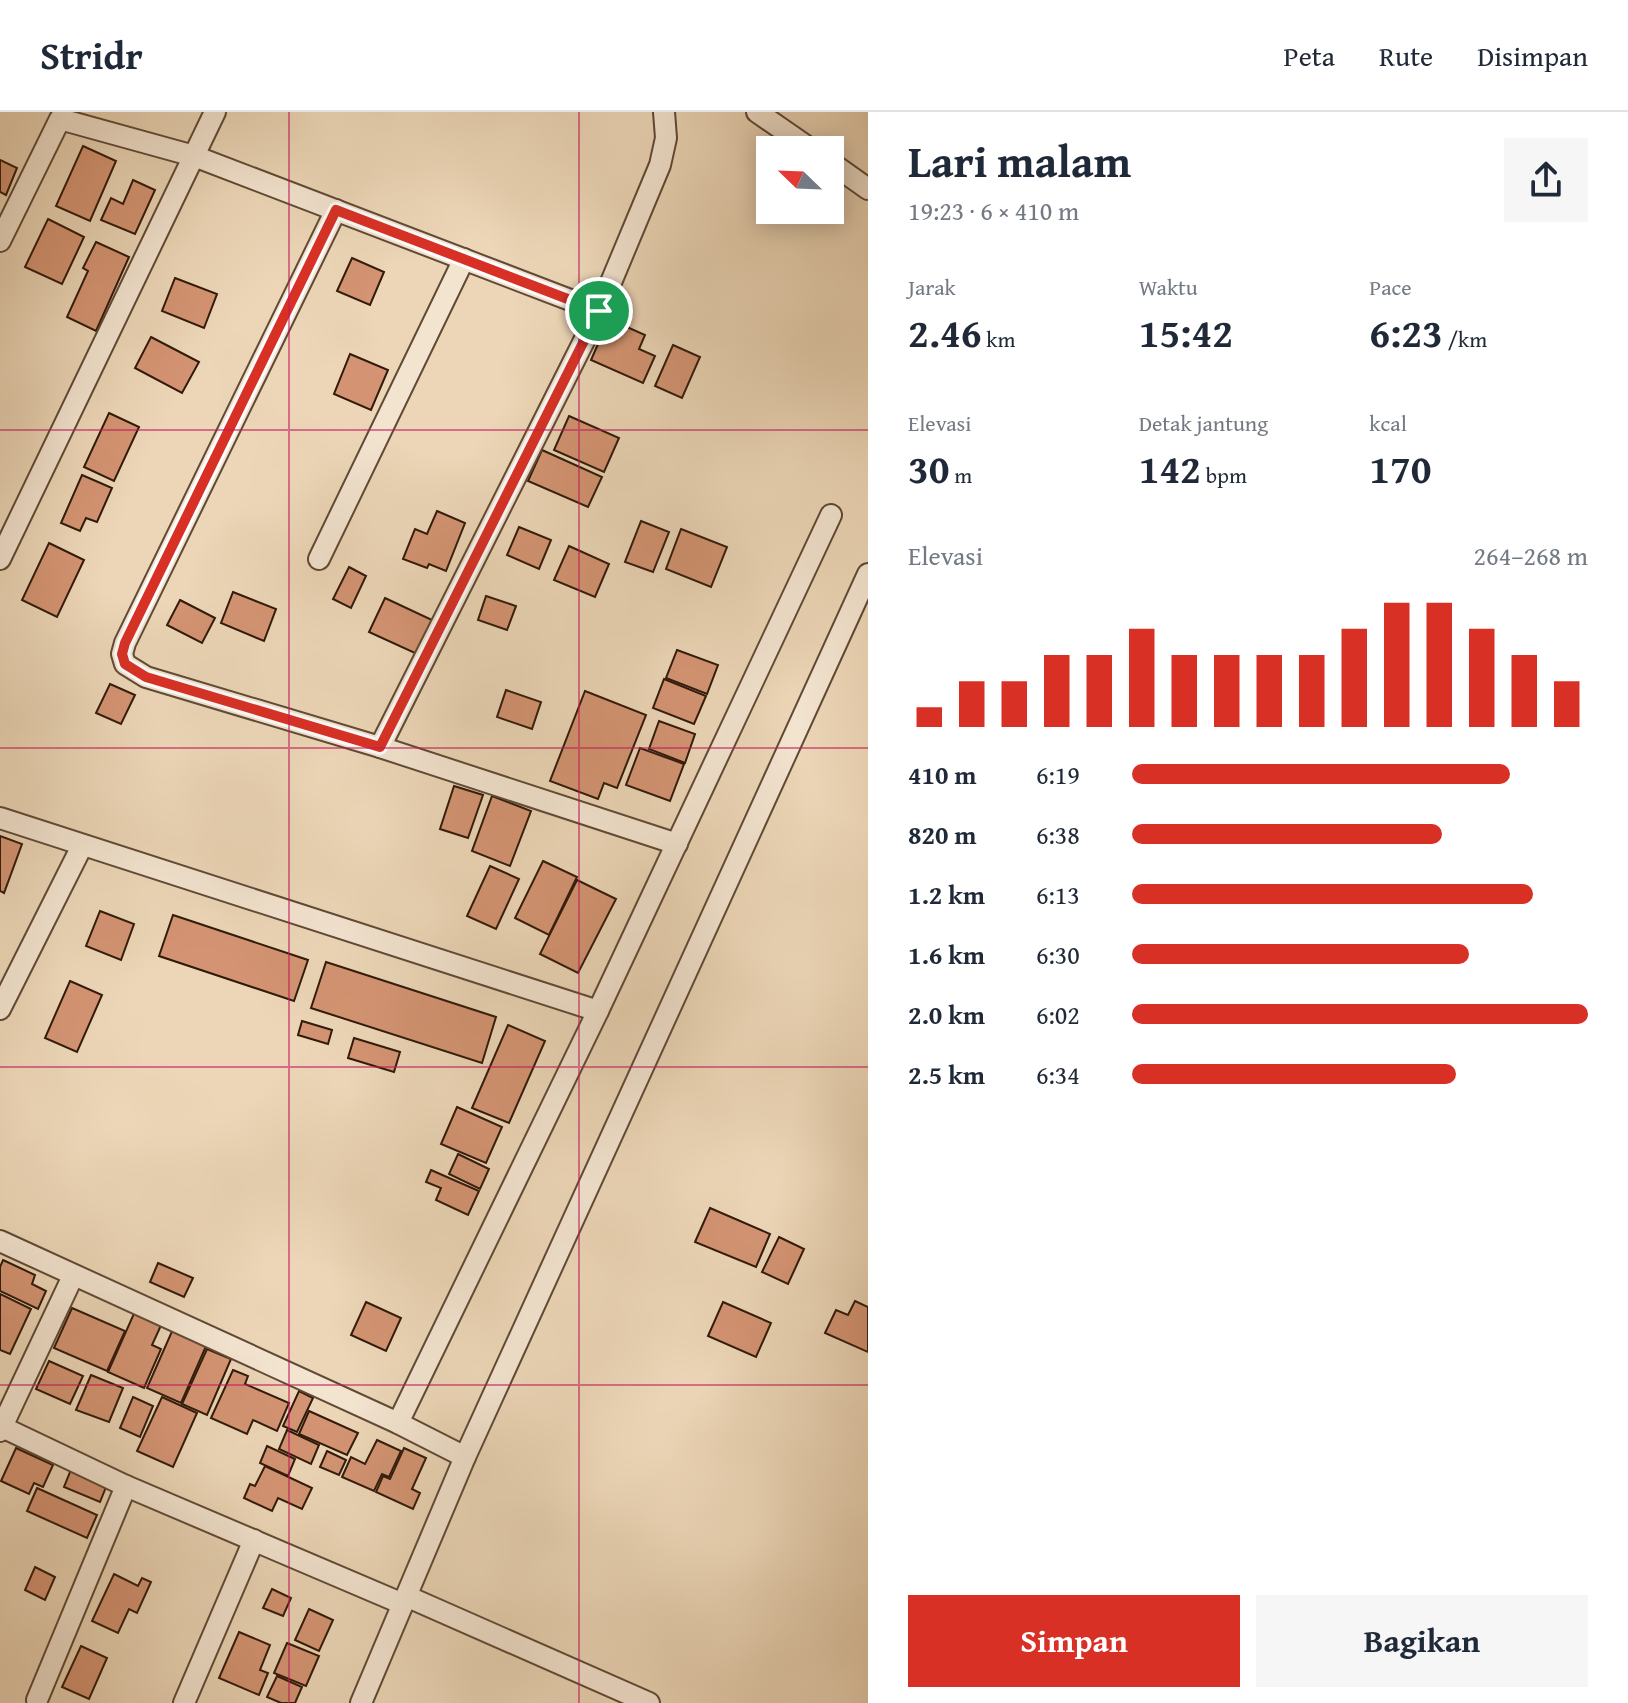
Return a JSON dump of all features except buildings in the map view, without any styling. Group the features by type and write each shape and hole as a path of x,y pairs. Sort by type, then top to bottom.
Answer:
{"street":[{"path":"0,559 215,112"},
{"path":"380,747 599,311 660,165 666,138 664,112"},
{"path":"757,112 792,136"},
{"path":"0,241 62,115 194,156 599,311"},
{"path":"844,172 868,189"},
{"path":"336,210 125,643 122,654 125,664 146,677 380,747 677,844"},
{"path":"319,559 464,259"},
{"path":"398,1423 598,1011 831,515"},
{"path":"361,1703 465,1457 868,574"},
{"path":"0,818 598,1011"},
{"path":"3,996 82,846"},
{"path":"0,1241 398,1423 465,1457"},
{"path":"73,1276 1,1429 126,1486 649,1703"},
{"path":"37,1700 126,1486"},
{"path":"184,1703 254,1540"}],"route":[{"path":"336,210 599,311 380,747 146,677 125,664 122,654 125,643 336,210"}]}
